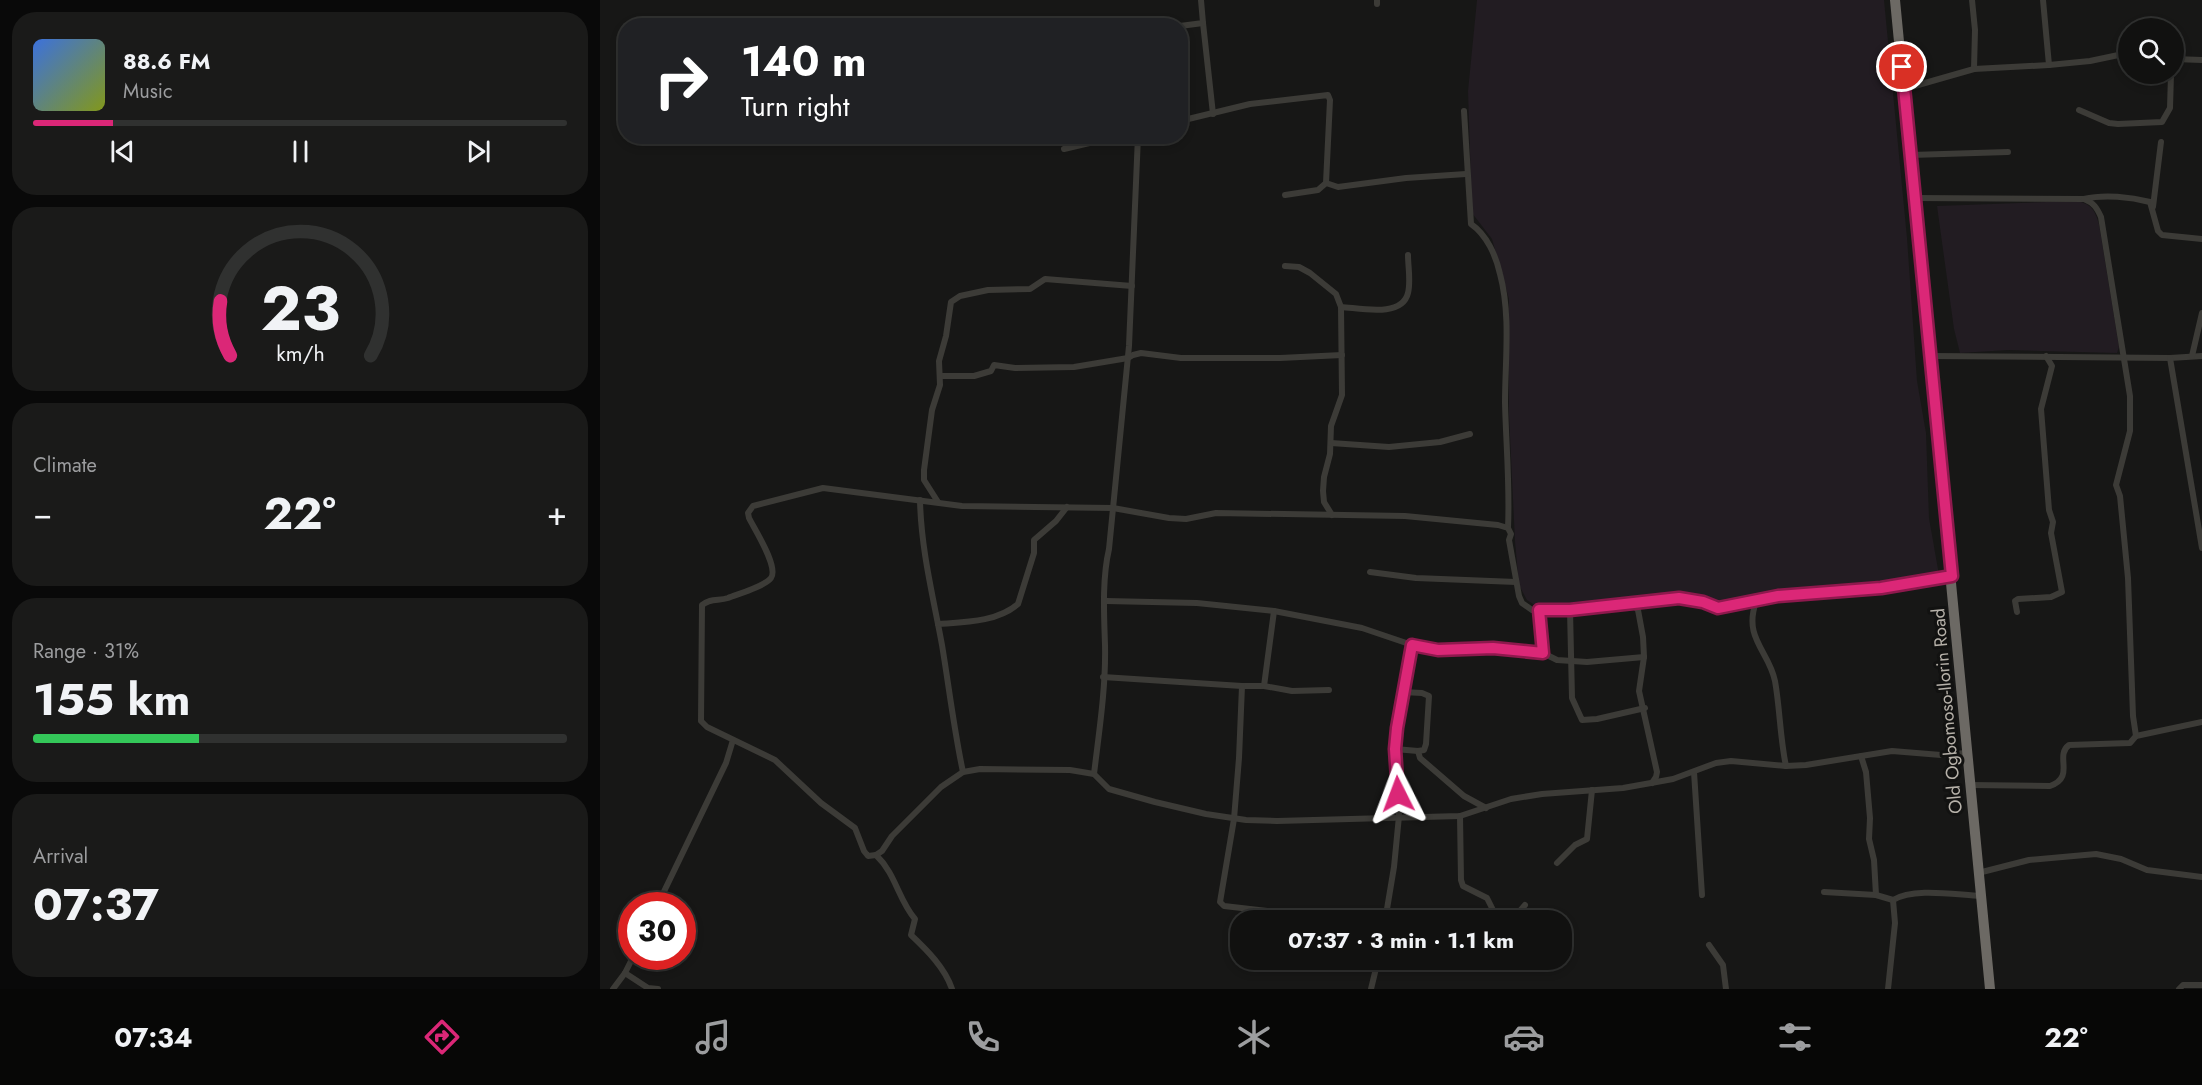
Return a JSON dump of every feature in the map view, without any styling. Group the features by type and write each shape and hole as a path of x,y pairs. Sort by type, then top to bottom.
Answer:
{"highway":[{"name":"Old Ogbomoso-Ilorin Road","path":"1895,0 1990,989"}],"street":[{"path":"1201,0 1212,114"},
{"path":"1972,0 1975,30 1974,69"},
{"path":"2043,0 2049,65"},
{"path":"1188,25 1203,23"},
{"path":"1904,89 1974,69 2049,65 2090,61 2118,55"},
{"path":"2184,59 2202,60"},
{"path":"2079,110 2109,123 2162,122 2170,108 2171,84"},
{"path":"1188,119 1250,104 1328,95 1326,183 1318,190 1285,195"},
{"path":"1464,111 1466,174 1471,224 1480,230 1489,245 1503,285 1506,317 1508,528 1516,582 1522,603 1532,610 1570,610 1679,598 1703,602 1718,608 1778,596 1881,588 1952,576"},
{"path":"2161,142 2153,207 2158,231 2162,236 2202,239"},
{"path":"1064,148 1082,144"},
{"path":"1094,774 1103,678 1105,565 1109,549 1128,358 1137,144"},
{"path":"1911,155 2007,152"},
{"path":"1326,183 1338,187 1406,178 1466,174"},
{"path":"1915,198 2084,199 2094,196 2140,199 2150,202 2153,207"},
{"path":"2084,199 2092,202 2098,208 2101,217 2130,396 2130,431 2116,485 2120,496 2128,578 2133,716 2136,736"},
{"path":"1341,307 1385,309 1395,308 1402,303 1409,289 1408,255"},
{"path":"1285,266 1299,267 1310,273 1336,294 1341,307 1342,395 1331,426 1331,443 1323,491 1324,502 1332,515"},
{"path":"938,502 924,480 924,470 932,410 941,376 940,351 946,336 951,302 955,298 988,290 1025,290 1045,279 1132,286"},
{"path":"2192,356 2202,313"},
{"path":"941,376 974,376 991,371 994,365 1015,368 1074,367 1128,358 1141,353 1181,358 1280,358 1342,355"},
{"path":"1931,356 2170,358 2202,356"},
{"path":"2017,612 2015,601 2018,599 2051,597 2062,592 2051,532 2053,522 2049,510 2042,431 2042,402 2052,366 2046,356"},
{"path":"2170,358 2202,548"},
{"path":"1331,443 1389,447 1440,442 1470,434"},
{"path":"1508,528 1406,516 1215,513 1186,519 1113,508 962,506 823,488 767,502 750,509 749,518 773,568 771,577 762,584 725,599 704,603 701,610 700,718 707,727 775,760 821,803 851,823 858,832 868,856 882,851 892,836 941,787 963,772 980,769 1070,770 1094,774 1109,789 1118,792 1206,814 1234,819 1277,821 1460,816 1511,799 1651,783 1694,772 1716,763 1731,761 1786,766 1899,751 1941,755 1966,753"},
{"path":"2194,500 2202,498"},
{"path":"920,500 921,533 950,687 953,723 963,772"},
{"path":"938,624 985,619 1002,614 1018,604 1034,554 1034,540 1056,521 1067,507"},
{"path":"1370,572 1416,578 1516,582"},
{"path":"1106,601 1197,603 1274,611 1362,628 1412,645 1438,650 1493,648 1543,653 1557,660 1587,662 1644,657"},
{"path":"1756,602 1752,616 1754,633 1756,643 1773,675 1781,744 1786,766"},
{"path":"1632,604 1638,610 1640,619 1644,657 1640,691 1657,772 1651,783"},
{"path":"1539,610 1543,653"},
{"path":"1570,610 1572,698 1582,720 1597,719 1645,708"},
{"path":"1264,686 1274,611"},
{"path":"1387,910 1394,867 1398,816 1395,749 1412,645"},
{"path":"1103,678 1264,686 1292,691 1329,690"},
{"path":"1242,686 1234,819 1220,902 1224,906 1260,910"},
{"path":"1395,749 1418,752 1424,750 1426,744 1430,696 1403,692"},
{"path":"1969,784 2050,786 2059,783 2063,776 2064,751 2068,745 2130,743 2136,736 2202,722"},
{"path":"664,892 726,763 733,740"},
{"path":"1418,752 1420,758 1464,796 1486,807"},
{"path":"1860,756 1866,772 1870,818 1869,839 1874,860 1876,895"},
{"path":"1694,772 1702,895"},
{"path":"1557,863 1575,845 1587,839 1592,790"},
{"path":"1460,816 1463,886 1487,898 1495,914 1519,912 1525,905"},
{"path":"1978,873 2030,860 2096,854 2121,859 2155,871 2202,877"},
{"path":"876,855 895,879 904,906 915,920 911,935 949,979 951,989"},
{"path":"1824,892 1876,895 1893,900 1901,895 1919,893 1981,896"},
{"path":"1888,989 1895,923 1893,900"},
{"path":"1709,945 1723,965 1726,989"},
{"path":"613,989 626,970"},
{"path":"1371,989 1376,970"},
{"path":"625,973 648,988 658,989"},
{"path":"2179,989 2183,984 2202,985"}],"shaded area":[{"path":"1477,0 1884,0 1907,238 1917,381 1926,433 1929,518 1939,575 1721,602 1683,595 1574,607 1536,606 1527,600 1519,585 1515,541 1509,415 1509,299 1492,239 1472,213 1468,91"},
{"path":"2077,201 2092,208 2099,224 2119,347 2117,353 2008,350 1960,353 1954,329 1937,206"}],"route":[{"path":"1398,794 1395,749 1412,645 1438,650 1493,648 1543,653 1539,610 1570,610 1679,598 1703,602 1718,608 1778,596 1881,588 1952,576 1902,67"}]}
